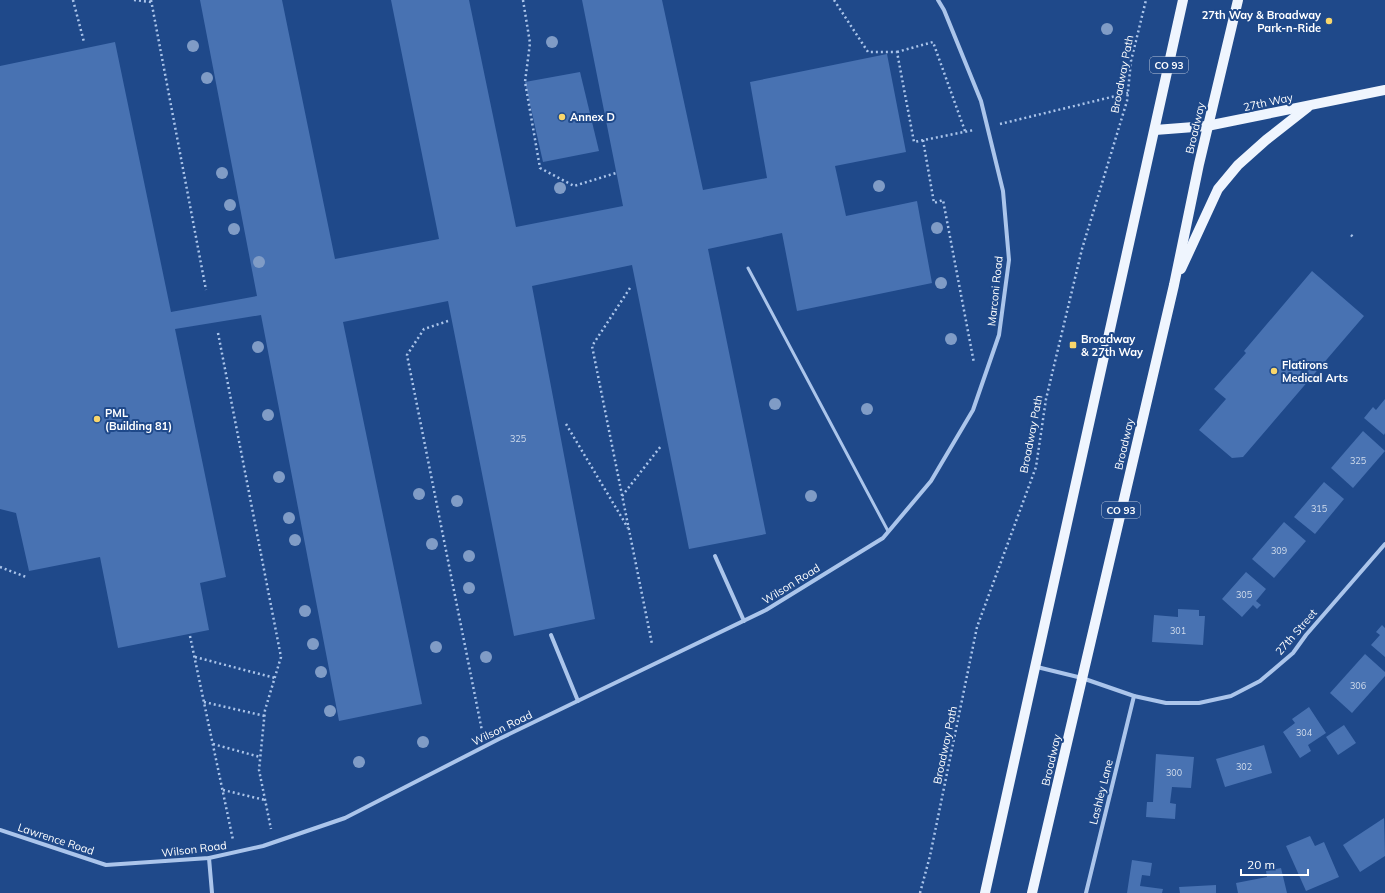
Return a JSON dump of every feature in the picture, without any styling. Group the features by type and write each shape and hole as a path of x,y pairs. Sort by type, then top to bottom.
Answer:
{"main road":[{"name":"CO 93","path":"985,893 1037,667 1183,0"},
{"name":"Broadway","path":"1032,893 1174,285 1207,126 1238,0"},
{"name":"27th Way","path":"1155,130 1207,126 1385,90"},
{"path":"1174,285 1218,188 1238,165 1260,145 1310,105"}],"street":[{"name":"Marconi Road","path":"883,538 931,481 973,410 999,335 1009,260 1003,191 981,100 944,10 938,0"},
{"name":"Wilson Road","path":"106,865 209,858 263,846 345,818 410,783 766,610 883,538"},
{"name":"27th Street","path":"1037,667 1082,678 1134,696 1166,703 1199,703 1230,696 1260,681 1293,653 1306,635 1385,544"},
{"path":"715,556 744,621"},
{"path":"551,635 578,701"},
{"name":"Lashley Lane","path":"1086,893 1134,696"},
{"name":"Lawrence Road","path":"0,830 106,865"},
{"path":"209,858 212,893"}],"lane":[{"path":"748,268 888,531"}],"path":[{"path":"73,0 84,42"},
{"path":"134,0 151,1 206,290"},
{"path":"523,0 530,43 525,82 540,168 574,186 616,173"},
{"path":"834,0 868,52 896,52 933,42 965,132"},
{"name":"Broadway Path","path":"920,893 930,856 977,627 1036,467 1046,399 1082,249 1128,93 1131,61 1146,0"},
{"path":"896,52 914,142 988,127 1128,93"},
{"path":"923,140 934,203 944,200 974,363"},
{"path":"630,288 592,346 652,644"},
{"path":"448,321 424,329 407,355 482,731"},
{"path":"218,333 281,657 265,716 260,770 271,831"},
{"path":"566,424 629,530"},
{"path":"622,496 661,446"},
{"path":"0,567 26,577"},
{"path":"190,636 234,843"},
{"path":"195,657 275,678"},
{"path":"204,702 265,716"},
{"path":"213,744 261,758"},
{"path":"223,790 265,800"}],"building":[{"path":"200,0 282,0 335,259 439,239 391,0 469,0 516,227 623,206 582,0 662,0 703,190 767,178 750,82 887,54 906,152 835,166 846,216 917,201 932,283 797,311 782,233 708,249 766,534 689,549 632,265 532,286 595,619 514,636 448,301 343,322 422,704 339,721 261,315 175,329 226,577 200,583 209,630 118,648 100,557 29,571 16,513 0,509 0,66 115,42 171,312 257,296"},
{"name":"Annex D","path":"580,72 599,151 543,162 525,82"},
{"name":"Flatirons Medical Arts","path":"1312,271 1364,316 1243,457 1232,458 1199,430 1226,399 1214,389 1246,353 1244,351"},
{"path":"1385,399 1384,435 1364,418 1373,407 1376,410"},
{"path":"1363,431 1385,451 1353,488 1331,468"},
{"path":"1324,482 1344,499 1315,534 1294,517"},
{"path":"1284,522 1306,541 1274,578 1252,559"},
{"path":"1246,572 1266,589 1256,601 1261,605 1257,609 1253,605 1242,617 1222,599"},
{"path":"1178,609 1199,610 1199,616 1205,616 1203,645 1152,642 1154,615 1178,617"},
{"path":"1382,625 1385,628 1385,657 1371,645 1380,635 1376,632"},
{"path":"1365,654 1385,672 1385,676 1352,713 1330,693"},
{"path":"1309,707 1326,733 1308,745 1311,751 1300,758 1283,732 1295,723 1292,719"},
{"path":"1344,725 1356,743 1338,755 1326,737"},
{"path":"1264,745 1272,773 1225,787 1216,759"},
{"path":"1156,754 1194,757 1191,788 1172,787 1170,803 1176,804 1175,819 1146,817 1147,802 1153,802"},
{"path":"1384,818 1385,856 1360,872 1343,845"},
{"path":"1310,836 1315,846 1324,842 1339,877 1306,891 1286,846"},
{"path":"1132,860 1152,863 1150,876 1142,875 1140,886 1163,889 1162,893 1127,893"},
{"path":"1281,868 1287,893 1238,893 1236,883 1267,877 1266,871"},
{"path":"1216,885 1216,893 1180,893 1179,887"}],"place":[{"name":"27th Way & Broadway Park-n-Ride","path":"1329,21"},
{"name":"Annex D","path":"562,117"},
{"name":"Broadway & 27th Way","path":"1073,345"},
{"name":"Flatirons Medical Arts","path":"1274,371"},
{"name":"PML (Building 81)","path":"97,419"}]}
